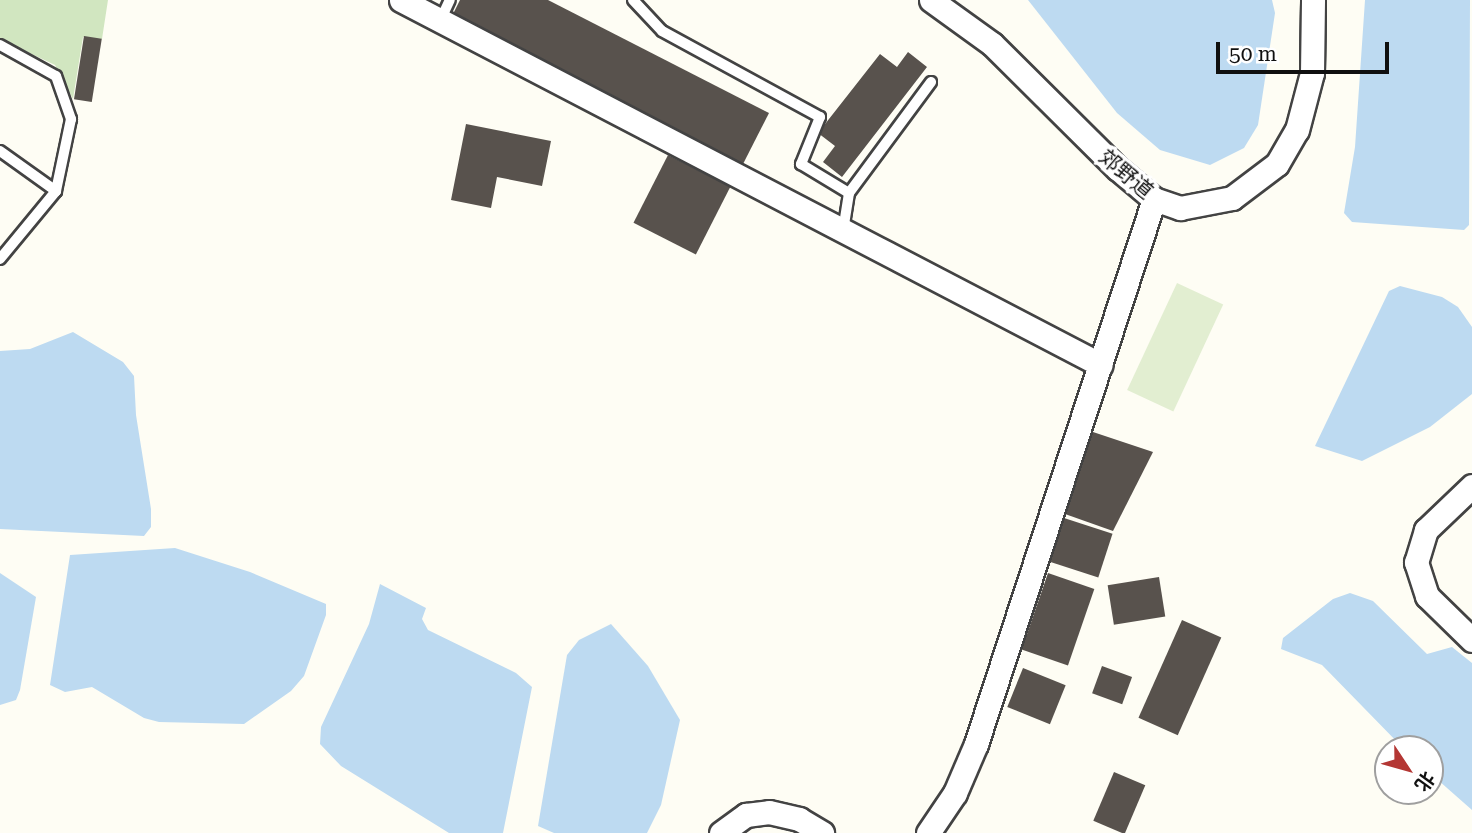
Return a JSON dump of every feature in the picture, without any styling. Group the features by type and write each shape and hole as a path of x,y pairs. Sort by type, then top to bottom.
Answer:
{"street":[{"path":"401,0 842,234 1101,365"},
{"name":"郊野道","path":"931,0 992,44 1109,161 1154,199 1180,208 1232,198 1277,164 1297,130 1307,94 1313,0"},
{"path":"928,833 955,793 976,744 1154,199"},
{"path":"1472,486 1426,530 1416,562 1421,585 1433,604 1472,639"},
{"path":"721,833 746,815 769,812 799,818 822,833"}],"lane":[{"path":"440,21 450,0"},
{"path":"633,0 662,31 820,117 801,164 849,192"},
{"path":"0,45 50,70 66,99 70,132 57,191 0,259"},
{"path":"842,234 849,192 931,82"},
{"path":"0,151 57,191"}],"green space":[{"path":"0,0 108,0 102,39 83,37 73,99 55,65 0,39"},
{"path":"1177,283 1223,305 1173,411 1127,390"}],"water":[{"path":"1028,0 1272,0 1275,13 1258,125 1244,148 1210,165 1160,150 1117,113"},
{"path":"1365,0 1470,0 1469,225 1464,230 1352,222 1344,213 1355,147"},
{"path":"1400,286 1442,297 1458,307 1472,327 1472,394 1430,427 1362,461 1315,446 1389,291"},
{"path":"73,332 123,362 134,376 136,415 151,509 151,527 144,536 0,529 0,351 30,349"},
{"path":"175,548 250,572 326,604 326,615 304,676 291,691 244,724 159,722 144,718 92,687 65,692 50,685 70,555"},
{"path":"0,573 36,597 20,690 16,700 0,705"},
{"path":"380,584 426,608 422,619 428,630 516,673 532,687 503,833 449,833 341,766 320,744 321,727 369,624"},
{"path":"1350,593 1373,601 1427,654 1452,647 1472,663 1472,810 1444,785 1444,735 1390,735 1322,665 1281,649 1283,638 1333,599"},
{"path":"611,624 648,666 680,720 661,805 647,833 554,833 538,826 567,655 579,640"}],"building":[{"path":"460,0 548,0 769,113 742,166 451,18"},
{"path":"84,36 102,39 92,102 74,99"},
{"path":"908,52 927,67 842,177 823,162 835,146 818,133 880,54 897,67"},
{"path":"466,124 551,141 542,186 497,177 491,208 451,200"},
{"path":"668,155 730,187 696,254 633,223"},
{"path":"1093,432 1153,452 1113,531 1065,514"},
{"path":"1064,518 1113,534 1098,578 1050,562"},
{"path":"1048,573 1094,589 1068,666 1022,650"},
{"path":"1159,577 1165,617 1114,625 1108,585"},
{"path":"1182,620 1221,637 1178,735 1138,718"},
{"path":"1102,666 1132,677 1122,704 1092,693"},
{"path":"1023,668 1066,685 1050,724 1007,707"},
{"path":"1114,772 1145,785 1125,833 1093,821"}]}
